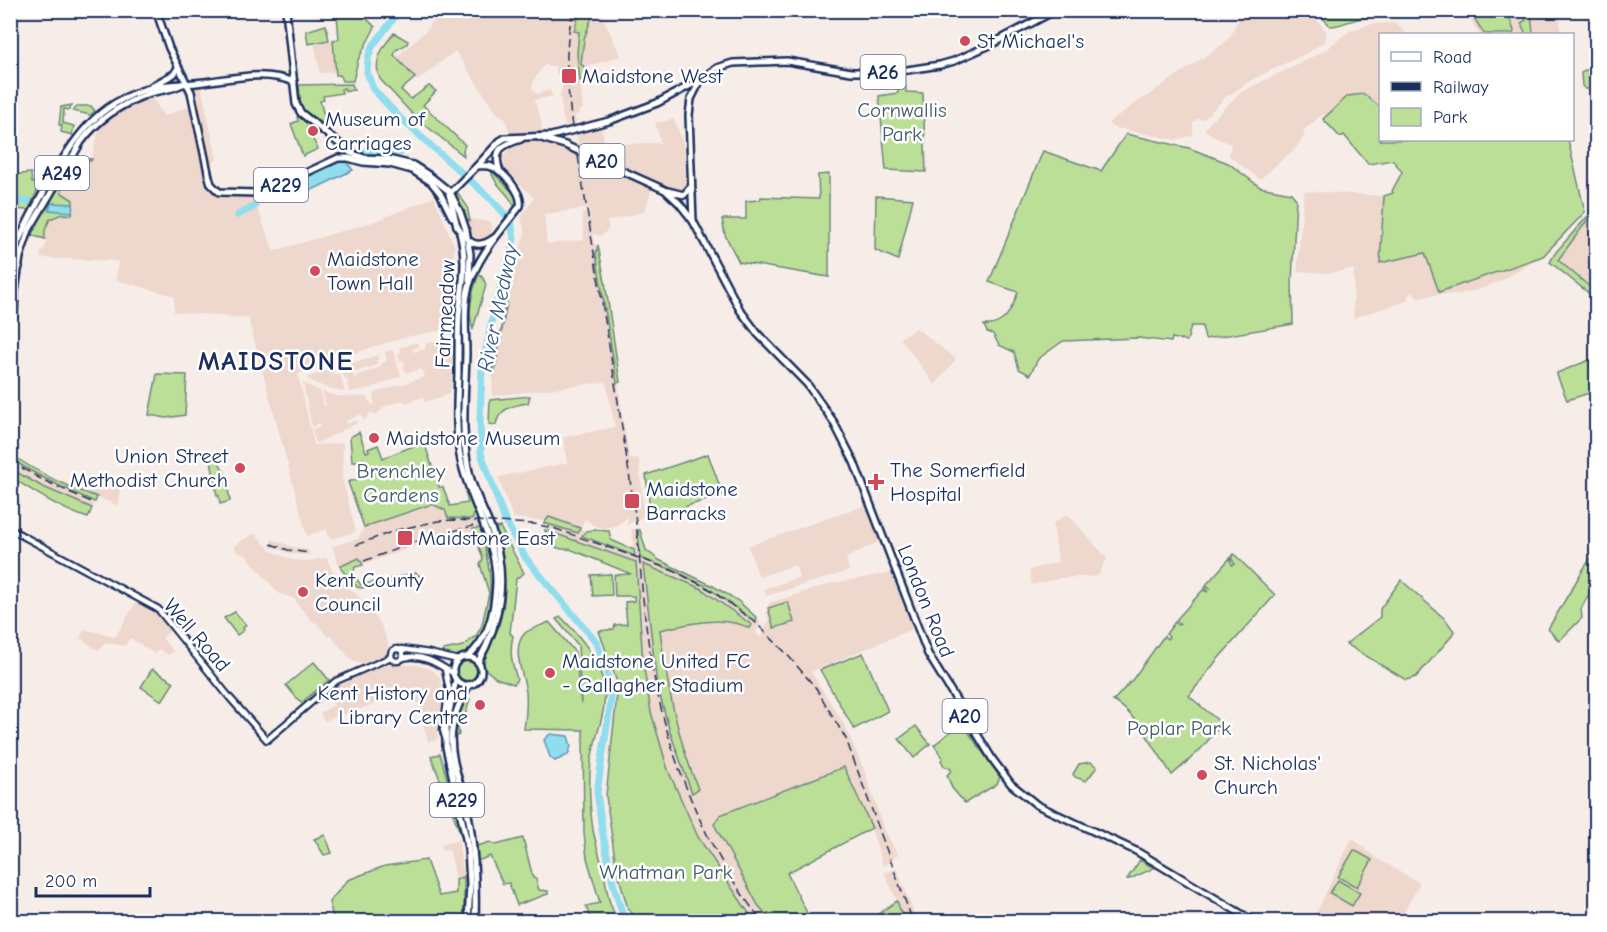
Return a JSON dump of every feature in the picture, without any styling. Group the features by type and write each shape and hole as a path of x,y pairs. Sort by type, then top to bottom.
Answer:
{"main road":[{"name":"A229","path":"156,10 197,114 209,177 219,192 267,191 338,158 401,166 420,175 436,188 459,229 468,239"},
{"path":"286,10 296,104 301,113 351,153 359,157 388,159 416,166 451,192 468,239 469,285"},
{"name":"A26","path":"683,90 702,80 717,68 745,61 787,61 851,72 894,72 940,65 990,45 1056,10"},
{"name":"A249","path":"10,254 71,145 88,124 124,99 172,76 178,68"},
{"name":"A249","path":"10,327 14,315 20,257 29,230 71,157 106,113 145,95 184,84 261,75 276,76 294,82"},
{"path":"683,90 691,99 702,80"},
{"name":"A249","path":"148,88 184,84"},
{"name":"A20","path":"477,166 500,141 510,137 538,137 564,133 639,111 683,90"},
{"name":"A20","path":"690,186 689,115 691,99"},
{"name":"A20","path":"564,133 566,145"},
{"name":"A20","path":"500,172 498,159 501,147 526,137"},
{"name":"London Road","path":"538,137 566,145 665,190 693,221 740,310 758,334 807,384 839,430 854,462 928,654 993,760 1011,784 1037,805 1136,851 1255,921"},
{"name":"A229","path":"336,140 338,158"},
{"path":"451,192 477,166 492,166 520,195 519,207 498,233 483,244 475,244 468,239"},
{"path":"665,190 684,195 690,186"},
{"name":"London Road","path":"690,186 693,221"},
{"name":"A229","path":"451,192 459,229"},
{"name":"Fairmeadow","path":"459,229 465,264 459,320 458,399 461,459 469,491 492,552 496,579 489,626 482,641 467,657"},
{"name":"Fairmeadow","path":"478,662 485,651 498,616 501,580 498,552 468,464 465,439 466,327 469,285 498,233"},
{"path":"10,259 19,267"},
{"path":"10,298 15,291"},
{"name":"Well Road","path":"10,529 162,613 267,740 336,681 391,657"},
{"path":"401,649 403,658"},
{"path":"401,649 458,660 467,657 478,662 481,669 476,682 469,685 462,684 435,662 421,658 403,658 397,661 391,657 393,650 401,649"},
{"path":"455,677 454,667 458,660"},
{"path":"445,669 449,688 443,730 446,740"},
{"name":"A229","path":"455,677 446,740 447,758 468,848 470,884 468,921"},
{"name":"A229","path":"469,685 453,716 451,742 455,774 470,826 475,874 475,921"}],"shaded area":[{"path":"455,10 600,11 621,56 585,67 587,80 580,81 583,109 579,110 580,114 575,115 576,126 567,129 560,94 561,73 557,74 554,65 550,67 545,64 534,80 532,88 536,94 549,90 553,96 534,100 541,119 542,132 510,134 505,118 496,112 455,51 417,81 396,58 430,27 429,24"},
{"path":"1242,11 1309,11 1327,32 1325,41 1309,52 1255,78 1226,97 1204,119 1197,119 1193,123 1193,135 1176,140 1111,127 1108,123 1110,121 1223,44 1230,37"},
{"path":"1466,11 1561,11 1560,33 1478,33"},
{"path":"1396,23 1405,33 1379,33 1379,106 1364,94 1348,97 1326,116 1323,114 1303,131 1305,135 1296,148 1260,179 1229,156 1231,144 1204,130 1241,92 1324,51 1348,32 1371,24"},
{"path":"333,40 336,72 320,73 314,43"},
{"path":"201,86 217,159 211,165 213,182 222,188 252,195 274,251 376,221 434,197 455,248 445,290 444,330 375,346 298,374 314,445 343,443 342,478 356,532 330,539 326,529 307,536 248,318 174,312 174,296 116,280 118,261 40,258 46,243 45,230 61,181 74,161 91,161 99,129 116,114 150,94 164,116 190,106 184,90"},
{"path":"674,119 683,143 686,188 680,192 652,189 644,212 607,221 609,229 601,236 593,234 594,245 598,245 605,282 630,459 639,458 644,516 626,525 628,517 615,527 602,528 585,519 580,528 587,533 602,536 629,547 633,546 631,530 639,528 646,550 659,560 737,600 761,622 756,633 761,638 767,622 769,624 767,614 769,603 833,583 891,573 912,629 811,672 844,724 865,772 884,829 898,855 883,866 871,828 787,873 811,921 754,921 698,837 668,770 651,712 643,662 634,572 547,539 544,532 547,521 513,518 498,477 567,463 563,437 615,427 606,382 492,396 493,376 505,318 508,289 525,233 521,217 534,198 505,169 503,157 512,145 521,141 548,141 579,156 577,133 601,125 605,144 661,143 655,123","holes":["589,208 590,213 582,213 584,240 547,244 544,214","724,610 744,626 739,623 705,623 666,628"]},
{"path":"1568,141 1585,212 1544,255 1503,280 1475,291 1459,294 1418,298 1413,292 1408,295 1407,301 1353,318 1354,269 1328,273 1297,271 1304,191 1384,196"},
{"path":"1596,206 1596,293 1550,258"},
{"path":"470,219 491,222 492,232 487,239 474,238 469,234 467,228"},
{"path":"916,328 956,359 935,385 900,338"},
{"path":"418,342 419,347 412,349 413,352 425,349 426,343 441,342 452,345 450,392 424,402 423,397 406,403 403,400 384,407 376,415 371,412 364,421 361,414 346,421 346,424 356,420 357,423 316,444 312,429 319,427 320,423 312,427 303,383 320,391 324,406 326,405 322,392 337,396 367,397 372,405 375,404 373,396 377,392 425,377 422,369 406,373 403,366 405,365 404,360 400,361 398,354 401,353 399,348"},
{"path":"393,350 401,376 372,388 350,392 348,381 339,367 378,355 377,365 352,373 356,380 356,376 381,367 380,364 387,361 385,352"},
{"path":"335,368 336,371 333,374 340,374 345,392 324,387 306,378"},
{"path":"10,454 30,467 87,494 93,480 120,489 119,506 97,497 88,518 72,513 11,477"},
{"path":"433,505 474,518 479,528 473,530 478,542 458,549 451,540 437,542 435,539 355,567 353,574 339,566 332,546 358,539 364,527"},
{"path":"866,505 880,541 846,558 849,571 766,596 764,589 799,577 795,565 759,577 748,546"},
{"path":"1068,514 1107,558 1098,576 1061,578 1032,585 1029,570 1058,562 1053,523"},
{"path":"255,533 270,550 292,560 327,558 332,571 364,602 380,623 388,643 389,654 361,664 352,661 331,636 327,636 316,622 314,623 295,599 278,593 246,555 238,553 233,546"},
{"path":"272,539 308,550 310,555 292,554 270,546"},
{"path":"136,602 154,611 171,629 162,638 174,652 168,655 159,649 155,654 130,638 125,646 105,642 99,651 80,638 85,629 115,637"},
{"path":"388,664 415,665 431,669 439,676 443,688 437,740 428,742 418,703 404,694 324,721 320,713 334,705 326,696 345,680"},
{"path":"1352,838 1376,858 1420,883 1399,921 1362,921 1350,914 1347,921 1312,922"},
{"path":"458,840 464,876 456,880 450,851 442,849 441,845"},
{"path":"897,869 917,921 868,922 897,901 884,872"}],"green space":[{"path":"346,11 359,11 375,27 358,60 353,81 342,81 340,75 336,75 333,40 339,39 337,15"},
{"path":"580,11 594,11 584,39 581,64 587,80 580,81 577,54 579,32 574,31"},
{"path":"1317,11 1366,11 1367,14 1364,18 1330,26"},
{"path":"1470,11 1507,11 1513,33 1483,33"},
{"path":"1521,11 1531,11 1533,33 1526,33 1521,23 1526,20"},
{"path":"326,25 329,40 308,44 306,31"},
{"path":"394,33 408,41 396,50 394,55 415,78 401,90 411,99 429,86 436,91 423,105 465,145 464,156 415,117 380,79 378,60"},
{"path":"1585,70 1596,72 1596,89 1585,89 1582,86 1581,73"},
{"name":"Cornwallis Park","path":"905,73 906,92 923,93 926,172 886,170 879,96 898,93 897,74"},
{"path":"352,84 354,90 345,91 344,88 341,89 342,93 323,96 324,100 320,101 327,126 301,109 299,85"},
{"path":"1364,94 1379,106 1379,141 1568,141 1585,212 1543,256 1439,292 1425,253 1380,263 1384,196 1393,193 1402,172 1393,160 1368,164 1344,135 1340,137 1323,119 1348,96"},
{"path":"72,105 69,110 64,109 63,123 74,126 72,135 61,132 62,125 59,125 61,107"},
{"path":"78,106 91,106 95,111 90,115 73,111"},
{"path":"303,115 312,125 307,128 318,149 303,156 291,124 298,121 297,117"},
{"path":"1126,134 1189,148 1228,163 1260,187 1291,193 1296,199 1292,282 1293,324 1205,339 1202,326 1191,326 1187,341 1172,338 1171,342 1138,338 1063,341 1038,359 1030,375 1019,369 1014,352 999,345 984,325 997,323 1007,316 1018,292 989,282 1043,151 1101,171"},
{"path":"73,159 92,159 91,161 75,161 66,169"},
{"path":"491,170 516,196 515,208 513,202 495,181"},
{"path":"64,171 61,184 62,193 73,200 72,215 62,214 50,219 45,230 45,239 30,235"},
{"path":"31,173 32,183 42,181 28,210 11,209 11,175"},
{"path":"829,174 829,277 739,262 725,235 722,219 746,219 746,201 760,200 761,197 819,199 818,175"},
{"path":"457,192 467,206 470,221 465,219 456,197"},
{"path":"876,196 913,199 898,260 875,250"},
{"path":"1587,217 1589,218 1558,260 1596,292 1596,299 1550,262"},
{"path":"598,245 620,382 617,383 596,254"},
{"path":"479,274 486,285 473,329 470,316 471,302"},
{"path":"505,300 507,302 494,375 491,373 503,323"},
{"path":"1596,359 1596,391 1567,400 1557,373"},
{"path":"157,374 187,375 185,415 166,418 149,415"},
{"path":"530,396 528,403 503,412 496,425 489,424 490,400"},
{"name":"Brenchley Gardens","path":"359,432 366,452 378,445 383,458 424,442 439,487 443,487 450,506 468,503 465,492 467,491 474,511 473,519 448,518 445,510 432,504 364,527 348,482 368,476 364,459 352,462 350,437"},
{"path":"10,454 52,479 97,497 95,502 31,471 11,459"},
{"path":"708,454 723,495 651,517 646,475"},
{"path":"211,460 218,460 226,476 230,501 220,504"},
{"path":"11,469 41,486 92,508 88,518 58,505 11,477"},
{"path":"549,517 580,528 578,533 544,523"},
{"path":"500,527 524,573 516,579 510,633 513,636 511,648 517,679 514,684 496,678 485,669 484,664 499,625 504,599 503,565 493,529"},
{"path":"480,528 490,578 488,615 478,642 470,651 458,655 443,655 443,650 463,646 476,636 482,625 489,593 480,564 483,559 473,529"},
{"name":"Whatman Park","path":"545,530 636,562 643,662 651,712 668,770 698,837 754,921 640,921 628,909 616,866 606,796 618,685 599,631 614,629 615,625 627,624 625,602 634,601 634,596 615,596 614,575 631,574 570,549 553,545"},
{"path":"638,530 640,530 646,550 659,560 737,600 757,618 756,622 707,587 673,570 640,558"},
{"path":"586,531 609,531 611,540 634,550 635,556 582,536"},
{"path":"1596,551 1596,581 1581,609 1582,618 1559,641 1548,629"},
{"name":"Poplar Park","path":"1234,554 1275,595 1217,660 1189,696 1222,724 1199,751 1172,775 1137,723 1113,701 1133,679 1164,636 1167,639 1169,637 1166,634 1175,622 1180,624 1176,620 1203,590 1208,592 1204,588 1211,589 1206,585 1230,558 1232,565 1235,564 1231,558"},
{"path":"359,558 363,565 355,567 353,574 361,585 416,573 420,576 362,588 357,587 341,569 341,566"},
{"path":"643,564 700,588 752,625 749,628 717,621 660,630 674,711 684,750 698,789 692,793 670,732 657,685"},
{"path":"611,574 612,595 593,596 591,575"},
{"path":"1401,580 1446,620 1454,631 1416,677 1406,680 1346,644 1380,617 1380,609"},
{"path":"788,602 794,622 774,628 768,608"},
{"path":"235,612 246,625 244,630 237,635 224,618"},
{"path":"561,617 582,640 593,657 604,686 604,705 591,762 590,805 593,830 609,901 619,921 591,921 586,906 600,903 587,858 584,833 583,730 524,729 526,692 518,654 521,639 532,629 549,622 575,652 581,704 578,645 556,619"},
{"path":"863,653 888,711 854,729 820,670"},
{"path":"463,660 471,660 478,667 478,675 471,682 463,682 456,675 456,667"},
{"path":"314,662 329,680 301,703 286,685"},
{"path":"152,669 174,682 162,701 141,687"},
{"path":"466,697 470,699 464,720 457,722 459,735 456,736 456,725 458,715"},
{"path":"962,723 1000,777 997,784 965,803 952,788 947,775 951,769 944,766 941,760 943,758 934,745"},
{"path":"916,726 930,744 914,758 899,739"},
{"path":"440,754 463,836 462,838 431,756"},
{"path":"1091,762 1097,767 1086,781 1075,777 1073,774 1079,764"},
{"path":"844,767 872,828 787,873 811,921 772,921 758,905 714,824 720,815"},
{"path":"325,835 332,853 324,855 314,839"},
{"path":"523,838 533,878 536,879 539,890 548,891 548,894 517,905 509,883 503,884 490,856 478,861 477,846 490,842 496,845"},
{"path":"1354,850 1372,860 1357,887 1338,877"},
{"path":"426,860 439,896 456,893 456,880 464,876 464,921 334,921 329,902 348,880 385,866"},
{"path":"1140,860 1154,868 1127,879"},
{"path":"1338,880 1360,893 1352,906 1330,893"},
{"path":"897,901 904,921 868,921"}],"water":[{"path":"340,160 346,162 353,170 296,198 289,184"},
{"path":"51,203 73,204 72,212 49,210"},
{"path":"550,734 568,736 571,746 568,755 555,761 550,757 544,740"}],"waterway":[{"name":"River Medway","path":"400,10 372,47 368,58 367,72 373,89 400,118 492,200 511,221 514,239 482,369 481,453 504,518 525,557 597,643 607,673 611,700 597,792 613,883 625,922"},
{"path":"364,152 400,153"},
{"path":"10,201 28,201"},
{"path":"238,215 255,206"}],"railway":[{"path":"572,127 567,53 574,10"},
{"path":"578,156 633,500 648,640 663,715 673,752 702,825 720,859 763,922"},
{"path":"10,461 41,479 91,502"},
{"path":"356,545 397,530 438,521 534,524 556,529 647,561 676,572 709,589 756,623 816,688 846,739 913,922"},
{"path":"364,561 429,537 473,526"},
{"path":"271,544 288,550 310,553"}],"place":[{"name":"St Michael's","path":"965,41"},
{"name":"Maidstone West","path":"569,76"},
{"name":"Museum of Carriages","path":"313,131"},
{"name":"Maidstone Town Hall","path":"315,271"},
{"name":"Maidstone Museum","path":"374,438"},
{"name":"Union Street Methodist Church","path":"240,468"},
{"name":"The Somerfield Hospital","path":"876,482"},
{"name":"Maidstone Barracks","path":"632,501"},
{"name":"Maidstone East","path":"405,538"},
{"name":"Kent County Council","path":"303,592"},
{"name":"Maidstone United FC - Gallagher Stadium","path":"550,673"},
{"name":"Kent History and Library Centre","path":"480,705"},
{"name":"St. Nicholas' Church","path":"1202,775"}],"district":[{"name":"MAIDSTONE","path":"276,361"}]}
